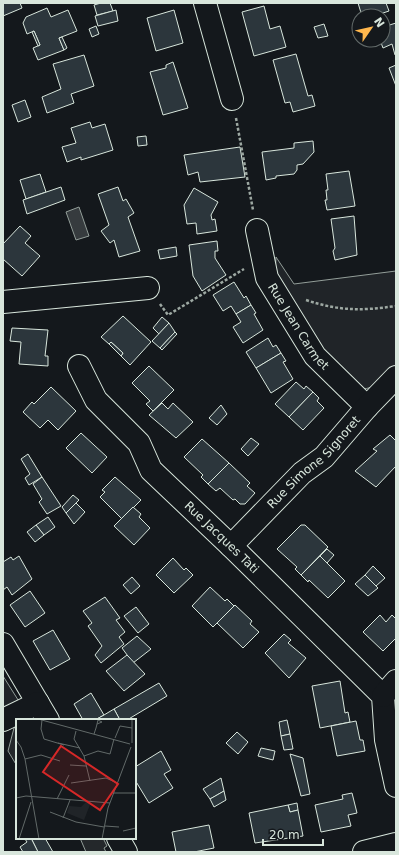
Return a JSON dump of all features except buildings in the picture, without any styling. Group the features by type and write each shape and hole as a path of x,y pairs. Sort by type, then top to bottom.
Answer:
{"street":[{"path":"205,3 232,100"},
{"name":"Rue Jean Carmet","path":"257,230 267,278 315,356 367,407"},
{"path":"3,302 148,288"},
{"name":"Rue Jacques Tati","path":"79,366 96,400 139,443 151,470 231,546 389,689 386,740 396,786"},
{"name":"Rue Simone Signoret","path":"231,546 302,473 324,456 367,407 396,377"},
{"path":"3,644 43,712 8,717"},
{"path":"119,839 126,852"},
{"path":"364,852 396,844"}],"path":[{"path":"232,100 257,230"}],"shaded area":[{"path":"79,207 89,236 76,240 66,212"},
{"path":"276,257 294,284 396,271 396,366 384,379 372,387 360,389 323,352 275,276"},
{"path":"3,676 20,703 3,709"},
{"path":"16,727 16,764 8,751 14,728"},
{"path":"80,839 104,839 107,846 104,848 106,852 86,852"}]}
